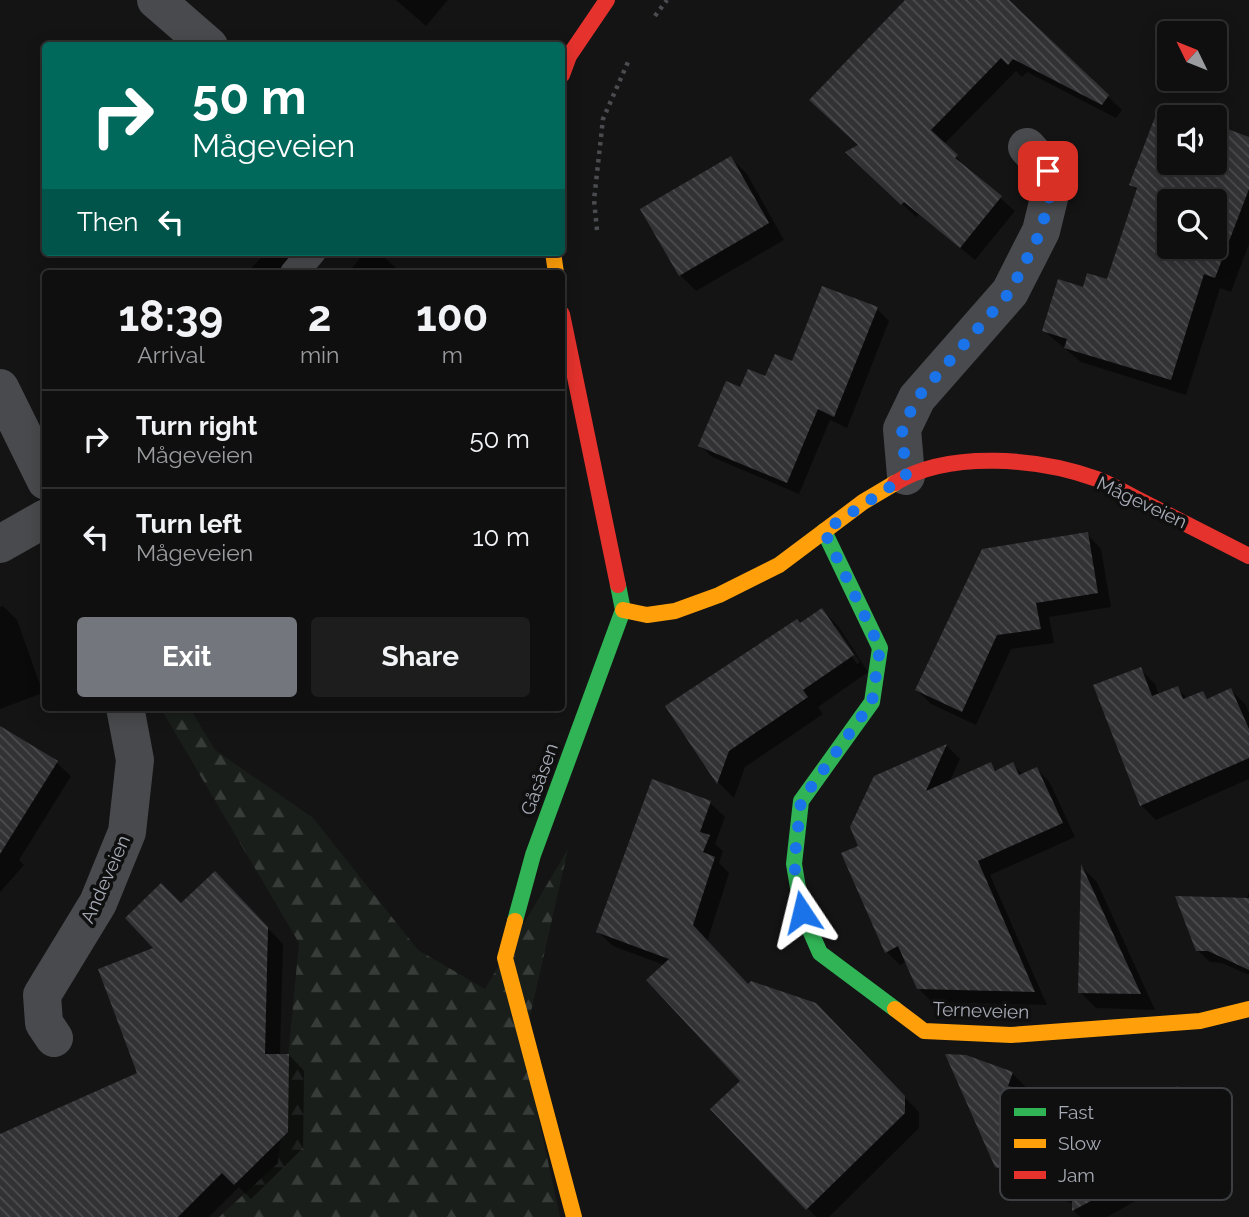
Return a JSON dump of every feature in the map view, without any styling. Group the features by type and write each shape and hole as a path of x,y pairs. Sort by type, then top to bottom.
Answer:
{"street":[{"path":"156,0 204,42"},
{"path":"565,67 569,56 607,0"},
{"path":"906,476 902,429 917,398 1010,292 1041,231 1051,190 1048,171 1027,147"},
{"path":"565,329 623,610"},
{"path":"0,388 42,473"},
{"name":"Mågeveien","path":"623,610 647,615 675,611 719,596 779,565 906,476 944,466 986,461 1041,464 1098,479 1249,555"},
{"path":"0,544 42,520"},
{"name":"Terneveien","path":"824,531 880,648 872,702 801,801 794,864 802,912 820,953 924,1031 1011,1035 1200,1021 1249,1009"},
{"name":"Gåsåsen","path":"574,1217 505,958 533,855 623,610"},
{"name":"Andeveien","path":"54,1038 44,1023 42,995 98,903 128,832 135,760 126,711"}],"lane":[{"path":"297,270 309,256"}],"path":[{"path":"653,18 667,0"},
{"path":"598,240 594,200 603,119 629,59"}],"green space":[{"path":"162,711 191,711 215,750 313,818 418,950 485,989 568,849 523,1047 560,1217 219,1217 278,1163 299,943"}],"building":[{"path":"905,0 1009,0 1109,95 1102,105 1013,59 1008,65 1001,58 931,130 958,155 955,158 1002,196 960,248 904,202 901,205 845,152 858,145 809,100"},
{"path":"1157,112 1157,175 1227,175 1227,129 1249,137 1249,189 1227,247 1227,189 1157,189 1157,259 1222,259 1215,278 1204,274 1171,380 1064,348 1067,339 1042,331 1058,279 1083,287 1087,273 1107,279 1137,188 1129,185"},
{"path":"731,156 769,223 679,276 640,209"},
{"path":"822,286 878,307 834,417 818,409 787,483 698,446 726,381 740,387 748,369 765,376 775,354 792,361"},
{"path":"1088,532 1098,593 1036,603 1041,629 997,635 962,712 915,690 982,549"},
{"path":"822,608 854,655 803,690 808,697 729,751 717,784 665,706 797,619 800,623"},
{"path":"1141,667 1152,696 1178,686 1183,699 1203,691 1207,699 1231,688 1249,729 1249,758 1140,806 1093,685"},
{"path":"0,726 58,761 0,854"},
{"path":"947,744 926,791 991,762 995,771 1013,762 1019,775 1037,767 1063,823 978,861 1035,992 917,989 898,946 885,953 841,853 858,846 850,827 874,776"},
{"path":"652,779 711,801 700,832 710,835 703,852 715,857 693,925 748,984 751,981 816,1003 905,1096 905,1113 806,1210 710,1109 740,1081 646,980 669,959 596,932"},
{"path":"1081,864 1141,994 1078,993"},
{"path":"215,871 268,927 265,1054 289,1054 288,1132 234,1185 222,1173 178,1217 0,1217 0,1134 137,1073 98,969 153,948 125,918 161,883 181,903"},
{"path":"1175,896 1249,898 1249,970 1208,951 1196,951"},
{"path":"945,1054 966,1055 1013,1072 1008,1086 1014,1088 1000,1088 1000,1169 995,1167"},
{"path":"1072,1200 1093,1200 1072,1211"}],"traffic: fast":[{"path":"824,531 880,648 872,702 801,801 794,864 802,912 820,953 895,1009"},
{"path":"515,921 533,855 623,610 618,585"}],"traffic: slow":[{"path":"554,256 556,270"},
{"path":"623,610 647,615 675,611 719,595 779,565 863,502 895,483"},
{"path":"515,921 505,958 574,1217"},
{"path":"895,1009 924,1031 1011,1035 1200,1021 1249,1009"}],"traffic: jam":[{"path":"565,67 569,56 607,0"},
{"path":"565,329 618,585"},
{"path":"895,483 917,472 967,462 1022,462 1049,466 1103,481 1249,556"}],"route":[{"path":"802,912 794,864 801,801 872,702 880,648 824,531 863,502 906,476 902,429 917,398 1010,292 1041,231 1051,190 1048,171"}]}
